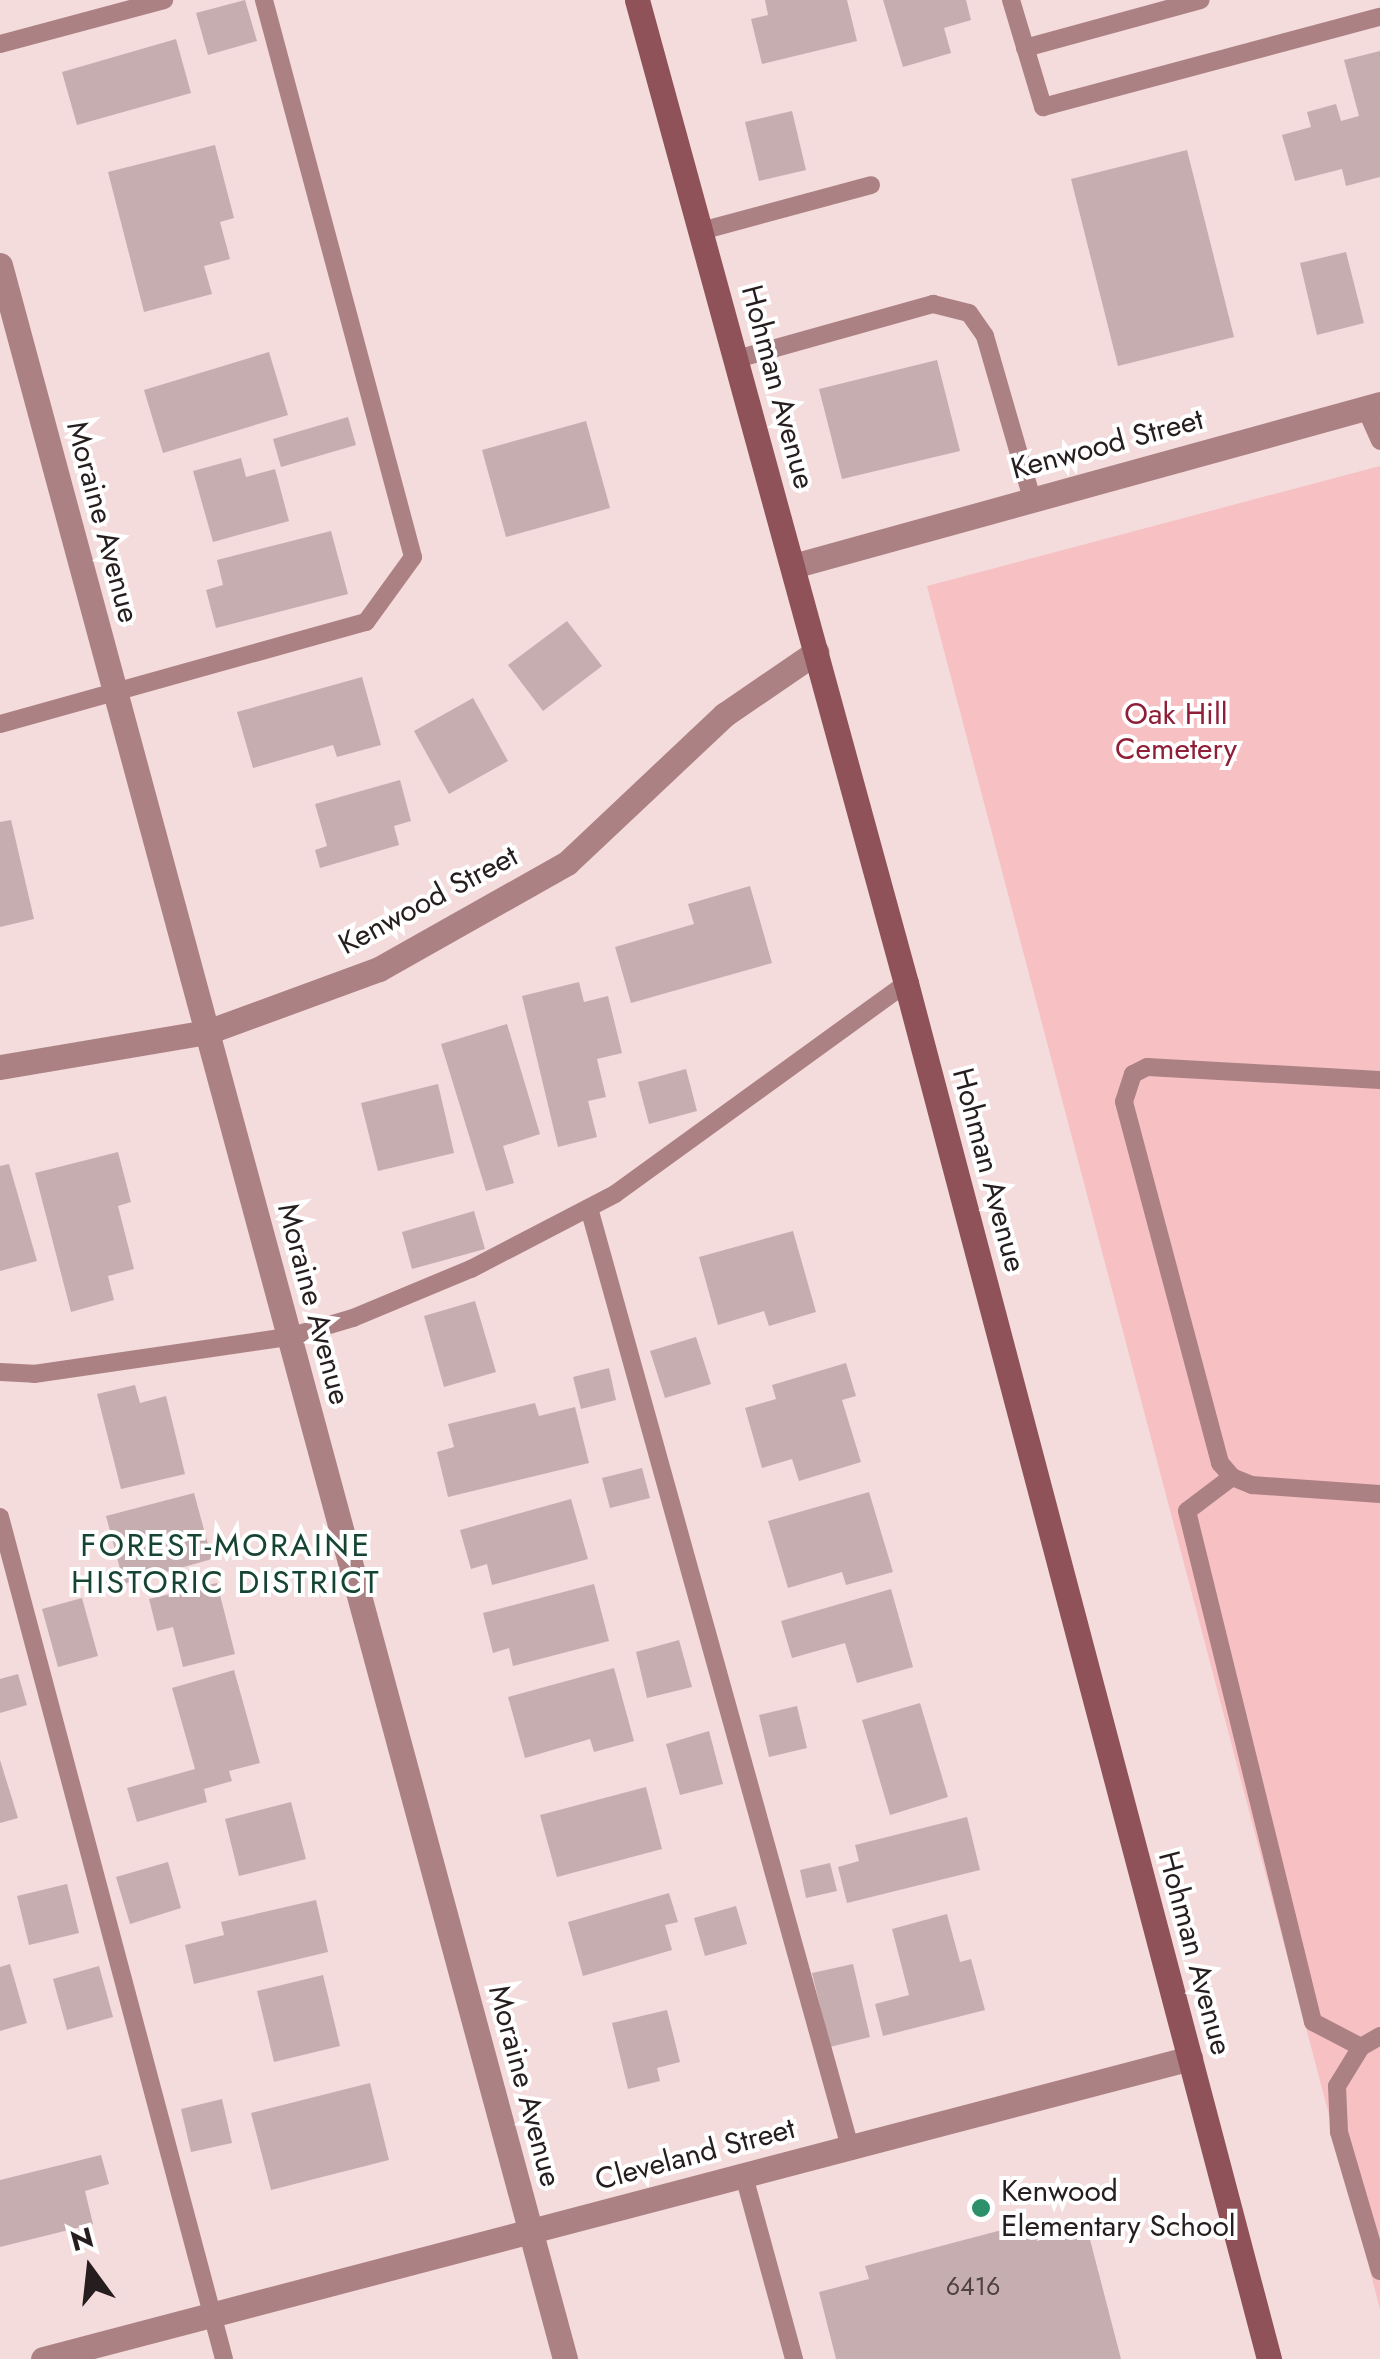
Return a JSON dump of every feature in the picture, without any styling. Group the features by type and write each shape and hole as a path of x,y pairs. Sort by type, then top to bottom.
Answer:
{"main road":[{"name":"Hohman Avenue","path":"637,0 906,983 1269,2359"}],"street":[{"name":"Moraine Avenue","path":"0,265 565,2359"},
{"name":"Kenwood Street","path":"793,566 1372,406"},
{"name":"Kenwood Street","path":"0,1067 207,1032 379,969 567,863 724,715 816,652"},
{"name":"Cleveland Street","path":"43,2359 1190,2058"}],"lane":[{"path":"0,44 164,0"},
{"path":"0,724 366,622 414,557 264,0"},
{"path":"1011,0 1043,107 1380,17"},
{"path":"1025,48 1201,0"},
{"path":"702,231 872,185"},
{"path":"737,359 933,304 969,313 985,336 1032,499"},
{"path":"1372,406 1380,441"},
{"path":"0,1372 34,1374 289,1338 352,1318 471,1269 589,1208 906,983"},
{"path":"1380,1080 1147,1067 1133,1074 1124,1102 1220,1463 1232,1477 1252,1486 1380,1494"},
{"path":"589,1208 850,2147"},
{"path":"1232,1477 1187,1511 1313,2022 1362,2047"},
{"path":"0,1517 224,2359"},
{"path":"1380,2036 1362,2047 1337,2086 1338,2132 1380,2271"},
{"path":"744,2176 794,2359"}],"green space":[{"name":"Oak Hill Cemetery","path":"1380,466 1380,2309 927,586"}],"building":[{"path":"245,0 257,41 208,55 196,13"},
{"path":"765,0 847,0 857,41 762,64 751,19 768,15"},
{"path":"883,0 966,0 971,20 944,28 951,53 903,67"},
{"path":"176,39 191,93 77,125 62,72"},
{"path":"1380,51 1380,177 1346,186 1342,169 1295,181 1282,135 1311,127 1307,112 1336,104 1341,121 1359,116 1344,60"},
{"path":"792,111 806,170 759,181 745,122"},
{"path":"215,145 234,218 220,222 230,259 204,266 212,294 144,312 108,172"},
{"path":"1187,150 1234,337 1118,366 1071,179"},
{"path":"1346,252 1364,323 1317,335 1300,263"},
{"path":"269,352 288,415 163,453 144,390"},
{"path":"937,360 960,451 842,479 819,389"},
{"path":"348,417 356,445 281,467 273,439"},
{"path":"586,421 610,508 506,537 482,450"},
{"path":"241,458 246,477 275,469 289,521 213,542 193,471"},
{"path":"331,531 348,594 216,628 206,590 223,585 217,560"},
{"path":"567,621 602,666 543,711 508,665"},
{"path":"362,677 381,745 337,757 333,745 253,768 237,712"},
{"path":"473,698 508,761 449,794 414,731"},
{"path":"400,780 411,821 394,826 399,845 320,868 315,850 327,846 315,804"},
{"path":"11,820 34,919 0,927 0,822"},
{"path":"750,886 772,963 631,1003 615,947 694,924 688,904"},
{"path":"579,982 584,1002 608,996 622,1053 597,1059 606,1097 588,1101 597,1137 558,1147 522,996"},
{"path":"507,1024 540,1134 503,1146 514,1183 486,1191 441,1044"},
{"path":"686,1069 697,1111 649,1124 638,1082"},
{"path":"438,1084 454,1153 378,1171 361,1103"},
{"path":"118,1152 131,1202 118,1206 134,1269 108,1276 114,1300 71,1312 35,1173"},
{"path":"9,1164 37,1261 0,1271 0,1166"},
{"path":"474,1211 485,1249 412,1269 402,1232"},
{"path":"793,1231 816,1312 769,1326 764,1311 718,1325 699,1257"},
{"path":"475,1301 496,1372 444,1387 424,1316"},
{"path":"696,1337 711,1384 665,1398 650,1351"},
{"path":"846,1363 856,1396 842,1400 861,1462 799,1481 792,1459 762,1468 745,1408 776,1399 772,1385"},
{"path":"609,1368 616,1400 581,1409 573,1377"},
{"path":"135,1385 140,1403 166,1396 185,1474 121,1489 97,1394"},
{"path":"535,1403 539,1416 575,1407 589,1463 448,1497 437,1452 454,1447 448,1424"},
{"path":"642,1468 650,1498 610,1508 602,1478"},
{"path":"869,1492 893,1572 846,1585 842,1572 788,1588 768,1521"},
{"path":"194,1493 212,1559 124,1584 106,1516"},
{"path":"571,1499 588,1559 492,1585 487,1564 471,1569 460,1530"},
{"path":"217,1583 235,1654 183,1667 173,1627 157,1631 149,1599"},
{"path":"594,1584 609,1641 513,1666 509,1648 493,1653 483,1613"},
{"path":"891,1589 913,1667 857,1683 845,1643 792,1658 781,1621"},
{"path":"82,1598 98,1656 58,1667 42,1609"},
{"path":"679,1640 692,1687 647,1698 636,1652"},
{"path":"614,1668 634,1741 594,1752 590,1739 525,1758 508,1697"},
{"path":"234,1670 260,1763 229,1771 232,1781 204,1789 207,1802 137,1822 127,1788 195,1769 172,1688"},
{"path":"18,1674 27,1705 0,1713 0,1679"},
{"path":"920,1703 948,1797 890,1815 862,1720"},
{"path":"797,1706 807,1748 769,1757 759,1715"},
{"path":"709,1731 723,1784 680,1795 666,1744"},
{"path":"0,1760 18,1818 0,1823"},
{"path":"646,1787 662,1849 557,1877 540,1815"},
{"path":"291,1802 306,1859 239,1876 225,1819"},
{"path":"967,1817 980,1870 847,1903 838,1867 859,1861 855,1845"},
{"path":"168,1862 181,1908 130,1924 116,1877"},
{"path":"830,1863 837,1891 806,1898 800,1870"},
{"path":"67,1884 79,1933 29,1945 17,1896"},
{"path":"669,1893 678,1922 665,1925 672,1950 583,1976 568,1922"},
{"path":"316,1900 328,1952 194,1984 185,1945 224,1935 221,1922"},
{"path":"736,1906 747,1944 705,1956 694,1918"},
{"path":"947,1914 960,1962 971,1959 985,2010 883,2036 875,2004 909,1995 892,1929"},
{"path":"10,1964 27,2023 0,2031 0,1967"},
{"path":"853,1964 870,2037 830,2047 812,1973"},
{"path":"99,1966 113,2017 67,2030 53,1979"},
{"path":"323,1975 340,2046 274,2062 257,1991"},
{"path":"667,2010 680,2062 657,2068 660,2081 628,2089 612,2023"},
{"path":"370,2083 389,2160 271,2190 251,2113"},
{"path":"222,2099 232,2143 191,2152 181,2109"},
{"path":"101,2155 109,2184 85,2191 93,2224 0,2247 0,2180"},
{"path":"1032,2222 1037,2241 1087,2228 1121,2359 836,2359 819,2292 869,2279 865,2266"}],"place":[{"name":"Kenwood Elementary School","path":"981,2208"}],"district":[{"name":"FOREST-MORAINE HISTORIC DISTRICT","path":"226,1564"}]}
